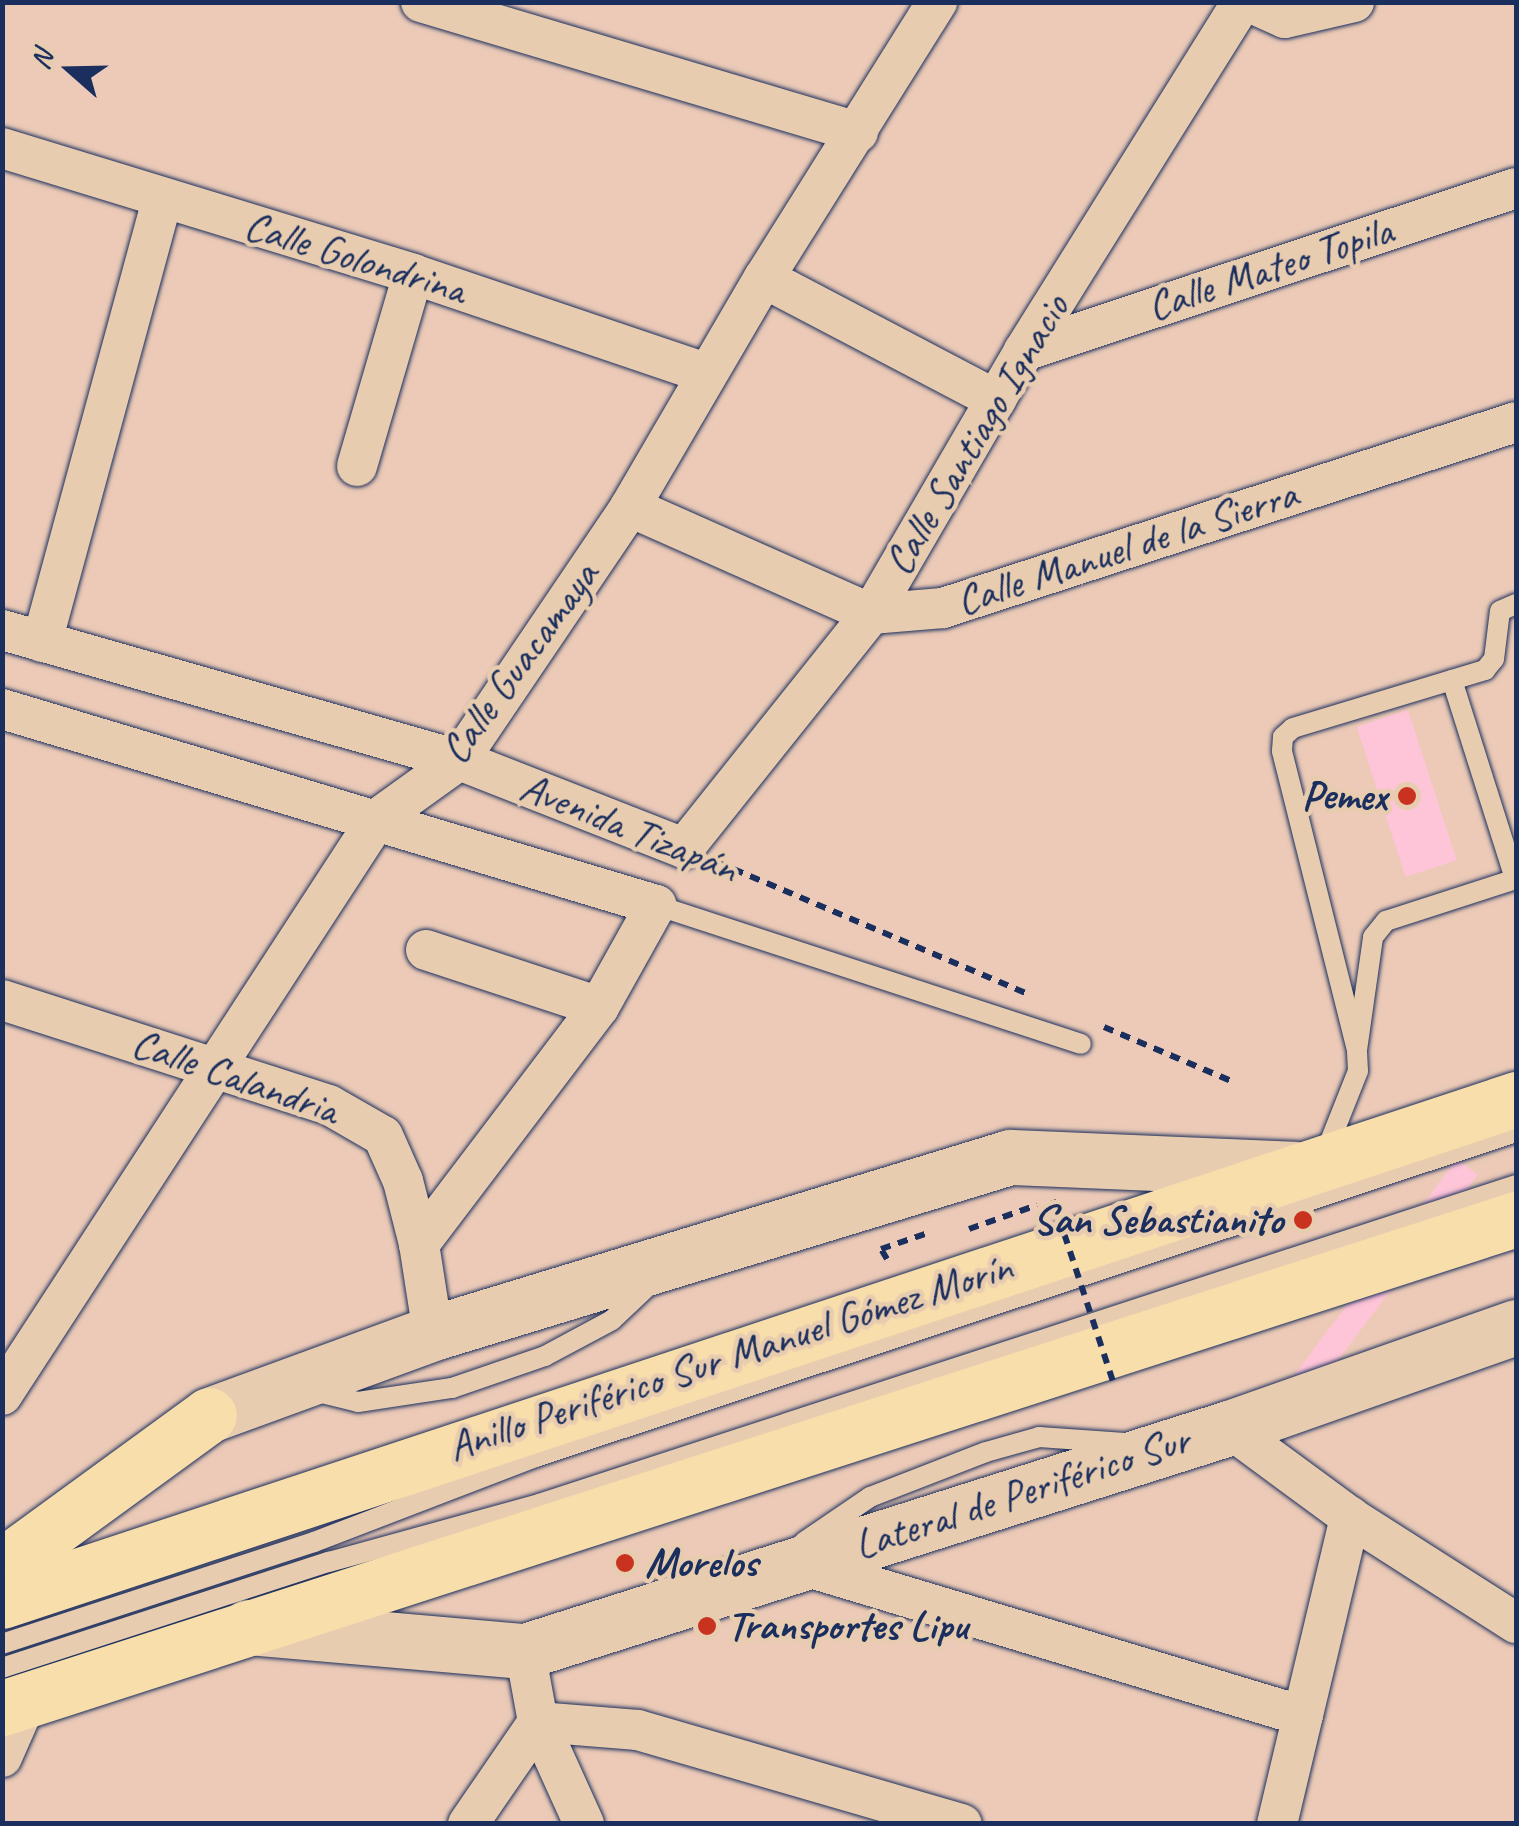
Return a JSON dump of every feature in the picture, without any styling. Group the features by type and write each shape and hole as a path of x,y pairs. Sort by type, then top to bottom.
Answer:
{"highway":[{"name":"Anillo Periférico Sur Manuel Gómez Morín","path":"2,1601 1516,1099"},
{"path":"11,1692 248,1628 1516,1219"},
{"path":"2,1566 210,1416"}],"street":[{"path":"421,2 858,132"},
{"name":"Calle Guacamaya","path":"2,1395 377,819 459,760 630,507 764,278 937,2"},
{"path":"1246,2 1285,18 1354,2"},
{"name":"Calle Santiago Ignacio","path":"684,848 871,614 1024,351 1246,2"},
{"name":"Calle Golondrina","path":"2,148 413,274 706,374"},
{"name":"Calle Mateo Topila","path":"1024,351 1516,188"},
{"path":"42,642 162,199"},
{"path":"358,466 413,274"},
{"path":"764,278 996,400"},
{"name":"Calle Manuel de la Sierra","path":"630,507 871,614 943,608 1516,422"},
{"name":"Avenida Tizapán","path":"2,630 459,760 684,848"},
{"name":"Avenida Tizapán","path":"2,709 656,905"},
{"path":"419,1244 598,1007 656,905"},
{"path":"426,950 598,1007"},
{"name":"Calle Calandria","path":"2,1000 329,1105 382,1136 403,1181 419,1244 433,1333"},
{"path":"210,1416 433,1333 1010,1156 1309,1165"},
{"name":"Lateral de Periférico Sur","path":"526,1652 1156,1447 1229,1428 1516,1327"},
{"path":"1229,1428 1350,1517 1516,1622"},
{"path":"1277,1824 1350,1517"},
{"path":"800,1565 1303,1716"},
{"path":"248,1628 526,1652 538,1722 584,1824"},
{"path":"2,1757 11,1692"},
{"path":"468,1824 538,1722"},
{"path":"538,1722 638,1730 962,1824"}],"lane":[{"path":"1356,1050 1282,751 1283,737 1294,728 1490,665 1497,617 1506,606 1516,604"},
{"path":"1309,1165 1353,1092 1373,936 1386,921 1516,879 1452,680"},
{"path":"656,905 1081,1044"},
{"path":"2,1644 314,1542 536,1457 1516,1132"},
{"path":"11,1692 328,1562 538,1504 1516,1185"},
{"path":"294,1384 358,1402 452,1388 545,1356 612,1320 676,1259"},
{"path":"740,1585 870,1497 951,1464 1039,1437 1078,1436 1156,1447"}],"path":[{"name":"Avenida Tizapán","path":"684,848 1034,997"},
{"path":"1089,1020 1236,1083"},
{"path":"1053,1200 1114,1384"}],"building":[{"name":"Pemex","path":"1408,710 1457,860 1405,877 1357,727"},
{"path":"1457,1159 1478,1175 1271,1449 1250,1434"}],"place":[{"name":"Pemex","path":"1407,796"},
{"name":"San Sebastianito","path":"1303,1220"},
{"name":"Morelos","path":"625,1563"},
{"name":"Transportes Lipu","path":"707,1626"}]}
